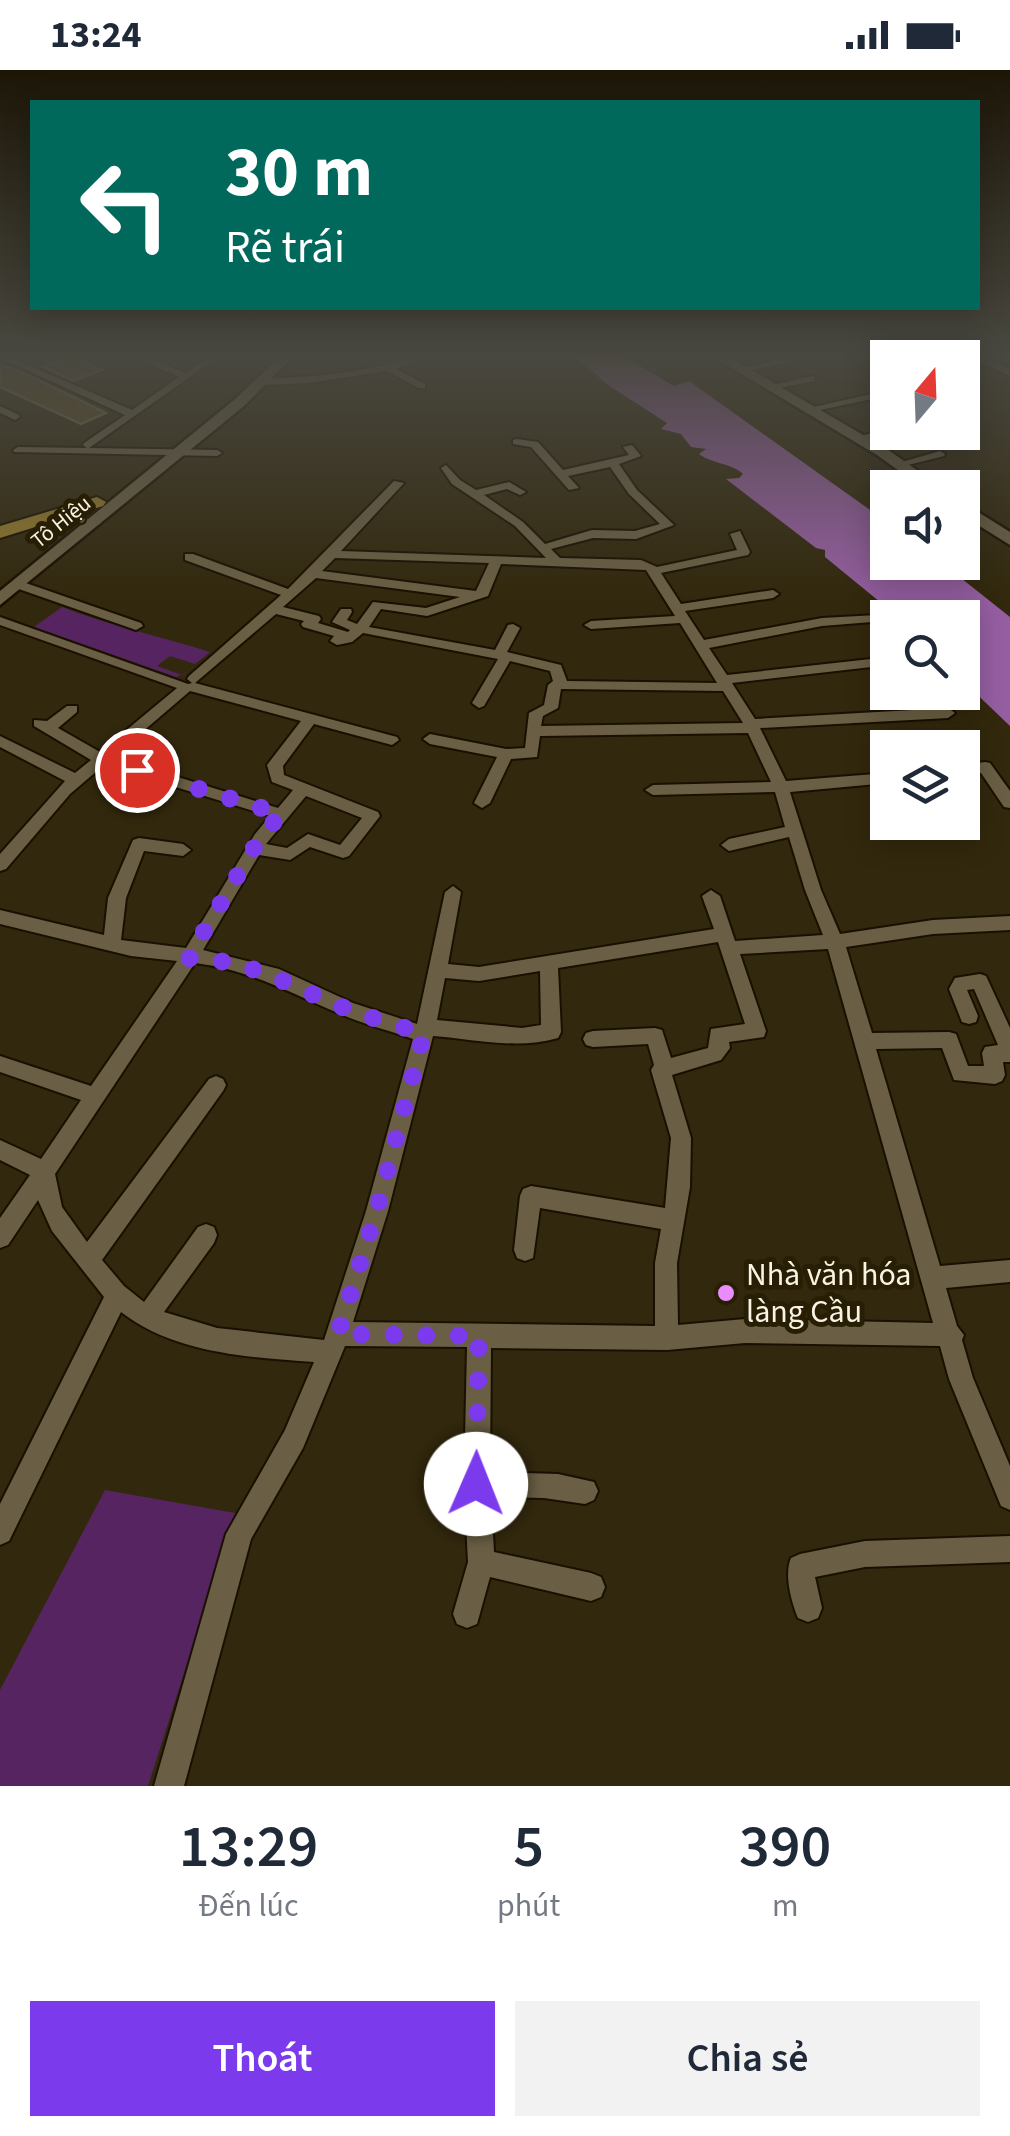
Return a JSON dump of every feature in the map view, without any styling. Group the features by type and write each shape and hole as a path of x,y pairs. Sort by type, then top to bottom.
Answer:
{"main road":[{"name":"Tô Hiệu","path":"0,600 196,438"},
{"path":"858,438 908,470"},
{"path":"0,532 98,502"},
{"path":"980,519 1010,540"}],"street":[{"path":"88,446 98,438"},
{"path":"106,450 108,438"},
{"path":"517,442 534,444 574,488"},
{"path":"561,474 636,456 628,447"},
{"path":"18,450 218,454"},
{"path":"900,464 940,454"},
{"path":"550,555 592,534 636,534 666,528 632,492 613,463"},
{"path":"446,468 456,482 519,524 550,555"},
{"path":"0,865 76,782 313,574 398,482"},
{"path":"476,494 509,485 520,492"},
{"path":"52,516 94,524"},
{"path":"654,571 744,552 736,534"},
{"path":"326,558 496,562 550,555 641,564 654,571 752,726 781,786 834,941 962,1379 1010,1497"},
{"path":"189,557 290,594"},
{"path":"273,608 314,619 308,624 343,634 341,641 360,629 378,606 426,612 484,593 496,562"},
{"path":"313,574 476,596"},
{"path":"20,584 58,596 105,619 136,626"},
{"path":"591,624 682,614 773,594"},
{"path":"346,612 339,622 360,629 556,668 561,683"},
{"path":"701,646 822,622 870,618"},
{"path":"0,621 189,685 392,740"},
{"path":"479,704 512,628"},
{"path":"430,739 506,754 532,753 536,714 551,708 555,685 561,683 726,684 870,663"},
{"path":"72,709 44,726 101,759 281,814"},
{"path":"533,732 752,726 948,713"},
{"path":"254,848 290,854 308,840 343,852 372,816 277,778 275,765 310,718"},
{"path":"0,741 76,782"},
{"path":"482,803 506,754"},
{"path":"980,768 985,767 1010,803"},
{"path":"653,790 870,779"},
{"path":"0,1237 188,958 254,848 304,788"},
{"path":"728,846 772,832 796,830"},
{"path":"0,832 20,840"},
{"path":"112,945 117,898 139,844 183,850"},
{"path":"169,1786 239,1534 294,1439 334,1343 377,1210 425,1031 453,892"},
{"path":"664,1066 714,1054 720,1048 718,1035 757,1031 712,896"},
{"path":"0,917 112,945 188,958 219,959 272,974 348,1009 425,1031 522,1036 551,1032 549,963"},
{"path":"439,970 479,974 728,941 834,941 932,926 1010,924"},
{"path":"864,1041 949,1040 960,1074 995,1075 992,1053 1010,1052 980,981 961,983 958,989 969,1016"},
{"path":"593,1039 655,1036 682,1138 679,1187 666,1263 667,1338"},
{"path":"0,1064 94,1096"},
{"path":"88,1260 216,1085"},
{"path":"0,1150 44,1171"},
{"path":"44,1171 44,1199 117,1295 148,1316 222,1341 334,1343 479,1336 667,1338 745,1331 952,1335"},
{"path":"525,1250 531,1196 671,1220"},
{"path":"148,1316 206,1235"},
{"path":"935,1278 1010,1270"},
{"path":"0,1532 117,1295"},
{"path":"468,1614 481,1562 476,1484 479,1336"},
{"path":"476,1484 540,1483 585,1491"},
{"path":"808,1608 800,1567 865,1554 1010,1549"},
{"path":"481,1562 591,1586"}],"shaded area":[{"path":"684,438 769,438 870,510 870,580 963,580 1010,617 1010,726 980,697 980,600 878,600 825,557 825,550 816,548 726,479 743,474 699,454 706,449 691,447"},
{"path":"62,607 210,652 195,664 170,656 157,666 181,675 176,677 34,627"},
{"path":"105,1490 235,1513 148,1786 0,1786 0,1690"}],"place":[{"name":"Nhà văn hóa làng Cầu","path":"726,1293"}],"route":[{"path":"137,770 281,814 260,838 188,958 219,959 272,974 348,1009 424,1034 377,1210 338,1334 479,1336 476,1484"}]}
